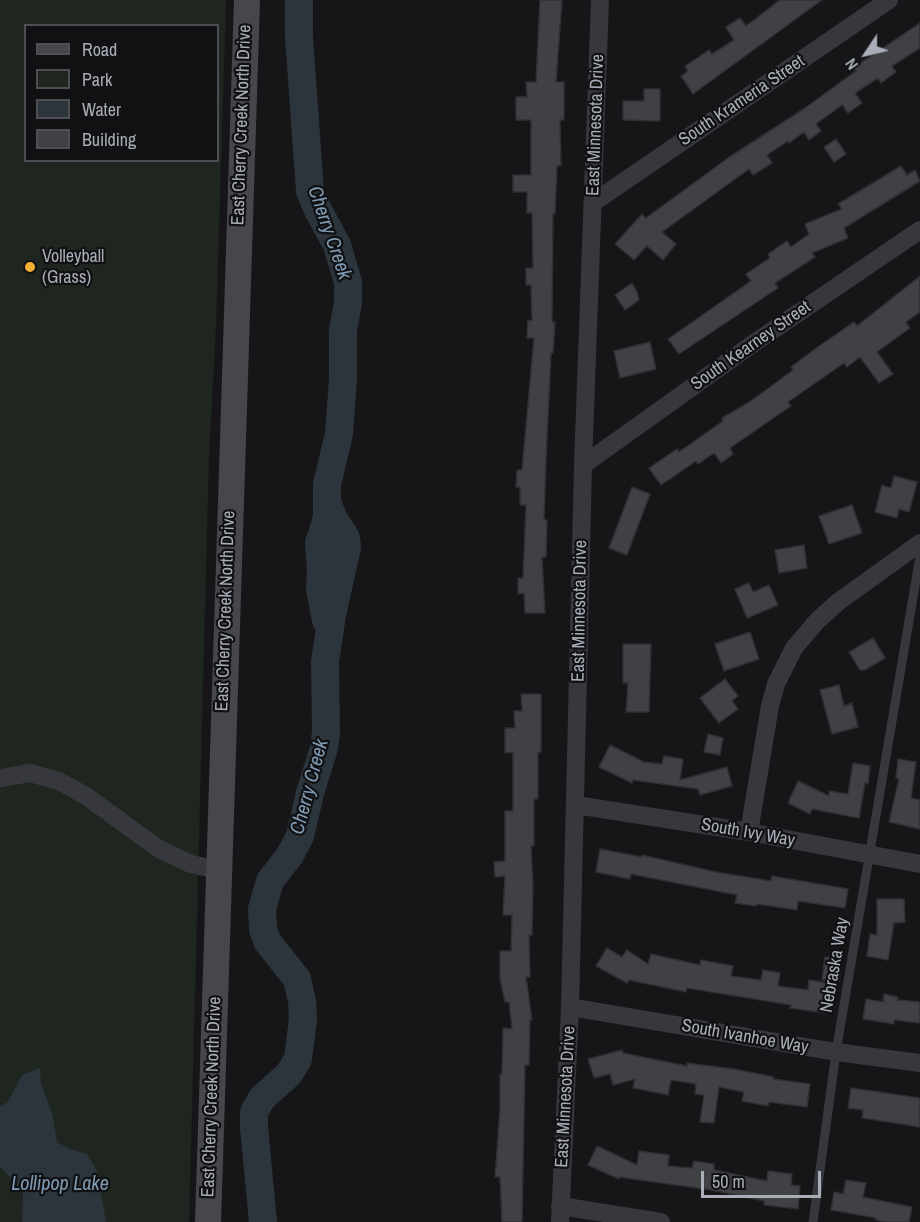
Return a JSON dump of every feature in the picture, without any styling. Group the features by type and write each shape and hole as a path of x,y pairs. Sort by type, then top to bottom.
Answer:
{"street":[{"name":"East Cherry Creek North Drive","path":"207,1222 247,0"},
{"name":"East Minnesota Drive","path":"560,1214 570,1007 583,465 600,0"},
{"name":"South Krameria Street","path":"594,202 889,0"},
{"name":"South Kearney Street","path":"583,465 754,343 920,230"},
{"path":"749,832 770,706 776,684 794,648 817,621 838,602 920,543"},
{"path":"0,778 30,773 58,781 86,796 159,849 190,864 218,870"},
{"name":"South Ivy Way","path":"576,805 749,832 920,864"},
{"name":"South Ivanhoe Way","path":"570,1007 837,1052 920,1063"},
{"path":"560,1214 661,1222"}],"lane":[{"name":"Nebraska Way","path":"813,1222 837,1052 920,556"}],"green space":[{"path":"0,0 226,0 216,326 209,458 189,1222 0,1222"}],"water":[{"name":"Lollipop Lake","path":"40,1068 41,1084 52,1113 57,1142 87,1154 97,1171 106,1222 22,1222 23,1192 0,1166 0,1107 8,1102 22,1075"}],"building":[{"path":"540,0 562,0 556,82 564,82 564,120 560,120 561,166 557,166 555,214 553,214 552,322 555,322 553,353 551,353 546,459 544,520 547,520 546,557 542,557 545,613 525,613 524,593 518,594 518,578 523,578 526,505 520,505 520,487 516,487 517,470 522,470 534,338 527,338 528,320 532,321 531,285 526,285 526,268 533,268 532,213 527,213 527,192 513,192 513,175 531,175 531,120 516,120 516,97 527,97 526,82 536,82"},
{"path":"780,0 822,0 693,94 681,76 688,71 685,66 709,50 712,54 734,40 726,27 740,18 746,26"},
{"path":"920,23 920,48 892,66 896,72 881,83 878,78 855,93 862,103 848,113 842,105 816,124 821,131 809,140 804,132 789,143 788,141 767,155 772,163 753,175 749,169 662,232 676,244 663,260 647,246 634,260 615,244 642,214 646,218 728,158 805,108 856,71 853,68"},
{"path":"644,89 660,89 660,121 623,120 623,101 644,101"},
{"path":"836,139 846,154 834,162 824,147"},
{"path":"901,166 907,175 915,170 920,181 844,228 848,238 812,253 815,257 775,283 778,288 679,354 668,339 751,281 746,274 770,258 768,254 787,241 791,247 809,234 805,224 842,209 838,204"},
{"path":"920,276 920,312 906,322 910,328 877,352 893,374 879,383 860,357 847,367 844,363 788,402 791,406 730,448 733,454 721,463 714,453 698,464 696,461 661,485 649,468 677,449 679,452 723,421 722,418 751,401 793,370 791,367 819,346 854,322 857,326"},
{"path":"632,283 639,300 625,310 615,295"},
{"path":"650,342 656,369 620,378 614,351"},
{"path":"894,476 917,482 909,512 899,509 897,518 875,512 882,485 891,488"},
{"path":"632,487 650,494 627,555 609,548"},
{"path":"852,505 862,533 829,544 819,516"},
{"path":"804,545 807,568 779,573 775,550"},
{"path":"749,583 753,592 769,585 778,605 747,618 735,589"},
{"path":"750,632 759,659 724,671 715,644"},
{"path":"873,638 885,658 865,670 860,670 849,652"},
{"path":"623,644 651,644 649,712 626,712 628,683 623,683"},
{"path":"725,679 738,696 732,701 738,709 719,723 700,698"},
{"path":"839,685 844,706 852,703 858,727 832,734 820,690"},
{"path":"521,694 541,694 538,799 534,799 534,846 531,846 533,888 532,935 529,935 530,977 526,977 532,1020 530,1020 529,1065 525,1065 522,1222 502,1222 500,1177 495,1177 500,1074 502,1074 503,1028 512,1029 509,1002 505,1002 500,978 500,951 511,951 512,915 503,915 505,876 495,877 494,862 505,861 505,811 513,811 513,752 505,753 505,728 515,728 514,711 522,711"},
{"path":"708,734 723,738 720,755 704,752"},
{"path":"610,745 644,762 662,764 664,756 683,759 680,780 727,767 732,786 700,795 698,789 633,780 632,783 599,767"},
{"path":"898,759 916,762 911,798 920,800 920,829 889,822 899,779 896,778"},
{"path":"853,763 870,766 859,818 812,809 810,814 788,803 798,781 829,796 829,791 848,794"},
{"path":"600,849 642,857 642,855 716,872 771,881 772,876 848,889 845,908 798,901 797,910 735,903 737,895 631,874 630,879 596,872"},
{"path":"877,899 904,899 905,922 894,923 888,960 867,956 870,934 877,935"},
{"path":"607,948 622,957 627,950 648,964 651,954 700,965 701,960 733,966 731,976 761,980 763,970 780,973 778,986 808,990 809,980 830,983 825,1013 790,1008 791,1005 687,988 686,992 629,980 627,983 596,966"},
{"path":"825,957 842,959 839,982 822,980"},
{"path":"884,994 898,997 897,1000 920,1002 920,1023 894,1020 894,1024 863,1019 866,999 883,1002"},
{"path":"622,1050 623,1053 687,1066 687,1063 734,1069 774,1077 773,1079 810,1084 807,1107 769,1102 768,1106 742,1101 744,1092 719,1087 714,1123 700,1122 704,1095 695,1094 696,1084 671,1080 668,1095 633,1088 635,1079 613,1085 610,1074 594,1078 588,1059"},
{"path":"851,1088 920,1098 920,1127 862,1118 863,1110 848,1108"},
{"path":"597,1146 637,1165 639,1151 669,1155 668,1166 692,1168 694,1161 714,1164 714,1170 767,1181 768,1171 792,1174 791,1185 800,1186 798,1209 764,1205 764,1201 711,1190 619,1177 619,1179 588,1165"},
{"path":"846,1180 866,1183 863,1197 912,1207 909,1222 885,1222 876,1220 876,1218 831,1210 834,1192 843,1194"}],"waterway":[{"name":"Cherry Creek","path":"299,0 299,37 310,191 337,245 348,282 348,303 343,330 343,379 339,434 327,484 327,518 319,543 320,589 326,620"},
{"name":"Cherry Creek","path":"263,1222 254,1112 262,1098 289,1074 298,1059 303,1019 297,979 267,941 263,929 262,909 270,881 290,855 300,836 324,748 326,732 325,662 332,615 347,547 346,538 333,518 327,501"}],"place":[{"name":"Volleyball (Grass)","path":"30,267"}]}
